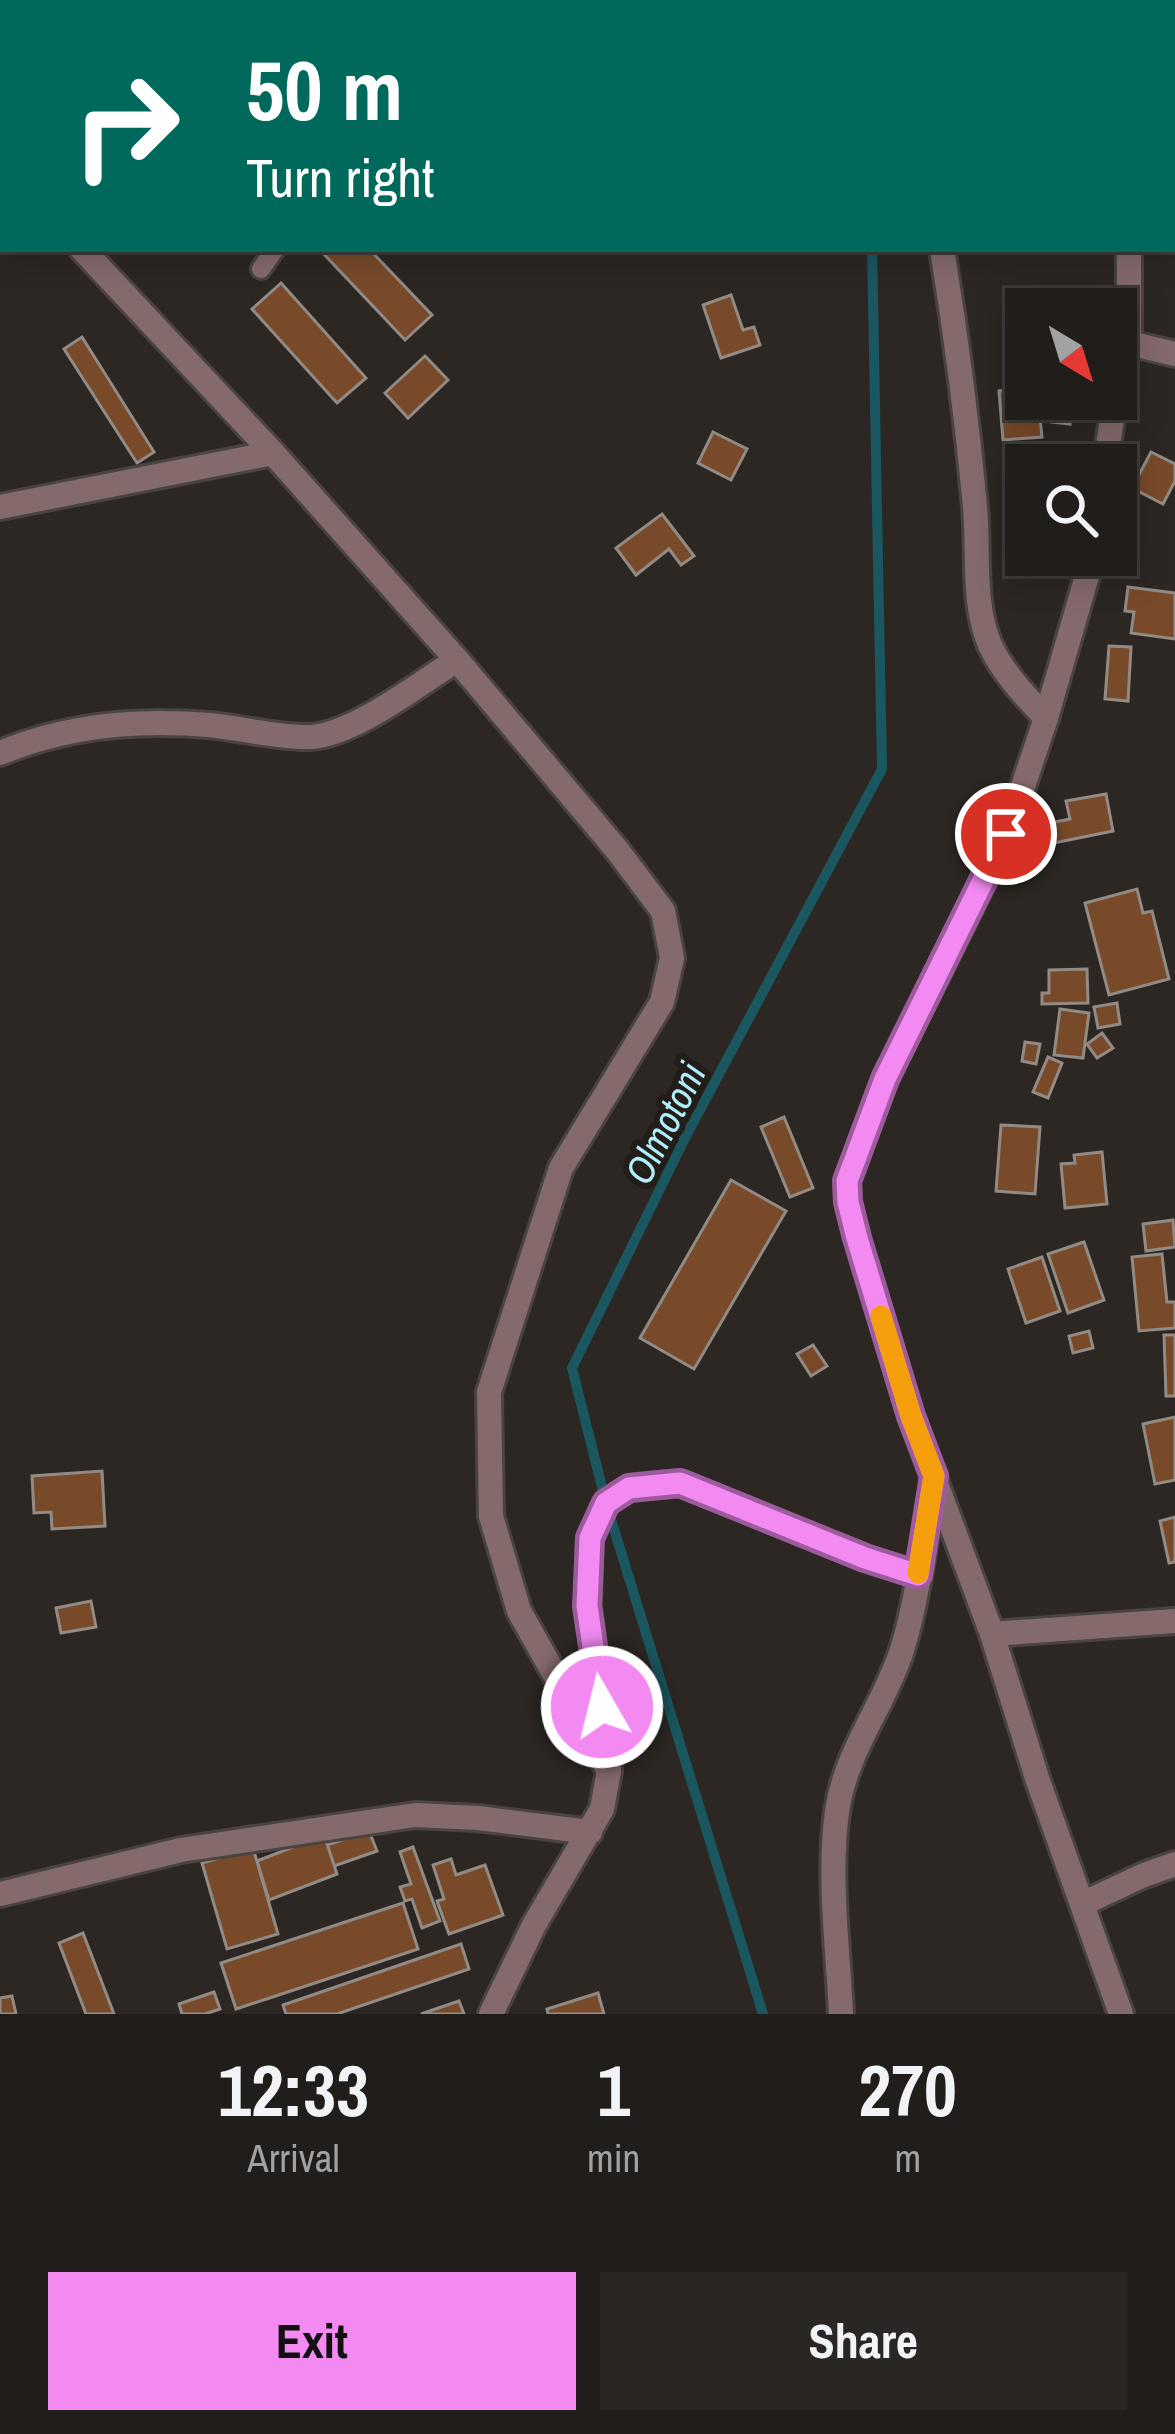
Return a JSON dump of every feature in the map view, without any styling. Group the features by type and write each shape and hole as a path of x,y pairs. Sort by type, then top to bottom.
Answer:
{"street":[{"path":"85,252 273,453 457,661 663,911 672,958 662,1002 561,1168 489,1392 491,1516 519,1612 609,1771"},
{"path":"942,252 959,350 976,512 980,610 1001,665 1046,718"},
{"path":"1129,252 1129,288"},
{"path":"1137,345 1175,354"},
{"path":"0,507 273,453"},
{"path":"1087,576 1006,834 885,1079 847,1181 857,1238 911,1416 992,1634 1120,2014"},
{"path":"0,753 86,728 143,722 311,737 347,728 457,661"},
{"path":"841,2014 837,1811 849,1760 888,1688 903,1646 934,1476"},
{"path":"490,2014 534,1925 602,1809 609,1771 587,1606 590,1538 606,1503 629,1488 680,1483 918,1575"},
{"path":"992,1634 1175,1621"},
{"path":"0,1894 181,1850 415,1815 590,1832"},
{"path":"1082,1904 1175,1864"}],"lane":[{"path":"261,269 273,252"}],"building":[{"path":"322,252 372,252 432,315 405,340"},
{"path":"281,283 366,378 337,403 252,309"},
{"path":"731,295 743,330 754,327 760,345 721,358 703,305"},
{"path":"82,337 154,452 137,463 64,349"},
{"path":"425,356 448,380 408,418 385,393"},
{"path":"999,391 1005,391 1005,420 1040,420 1042,437 1003,440"},
{"path":"713,432 747,449 731,480 698,463"},
{"path":"1151,452 1175,464 1175,481 1163,504 1137,491 1137,479"},
{"path":"662,514 694,556 681,565 669,549 636,575 616,548"},
{"path":"1128,587 1175,593 1175,639 1131,633 1134,612 1125,611"},
{"path":"1109,646 1131,647 1128,701 1105,699"},
{"path":"1106,794 1113,831 1044,845 1040,825 1070,819 1066,801"},
{"path":"1137,889 1143,913 1152,911 1169,979 1109,995 1085,903"},
{"path":"1087,969 1088,1003 1042,1004 1042,993 1049,993 1049,970"},
{"path":"1117,1003 1120,1024 1098,1028 1094,1007"},
{"path":"1060,1009 1089,1013 1083,1058 1054,1055"},
{"path":"1102,1033 1113,1048 1097,1058 1087,1044"},
{"path":"1025,1042 1040,1044 1036,1064 1022,1061"},
{"path":"1048,1057 1062,1063 1048,1098 1033,1092"},
{"path":"784,1117 813,1188 790,1197 761,1127"},
{"path":"1001,1125 1040,1127 1035,1194 996,1191"},
{"path":"1102,1152 1107,1204 1065,1208 1061,1164 1075,1163 1074,1155"},
{"path":"731,1180 786,1211 694,1369 640,1338"},
{"path":"1173,1220 1175,1247 1146,1251 1143,1224"},
{"path":"1084,1242 1104,1300 1068,1313 1048,1254"},
{"path":"1162,1254 1167,1302 1175,1302 1175,1328 1139,1331 1132,1257"},
{"path":"1042,1257 1060,1311 1026,1323 1008,1269"},
{"path":"1089,1331 1093,1348 1073,1353 1069,1336"},
{"path":"1164,1335 1175,1335 1175,1396 1166,1396"},
{"path":"813,1345 827,1366 811,1376 797,1354"},
{"path":"1175,1417 1175,1480 1155,1484 1143,1424"},
{"path":"102,1471 105,1526 52,1529 51,1512 34,1513 32,1476"},
{"path":"1175,1517 1175,1562 1169,1563 1160,1521"},
{"path":"91,1601 96,1627 61,1633 56,1608"},
{"path":"369,1831 377,1851 334,1866 327,1845"},
{"path":"324,1835 337,1874 269,1900 257,1861"},
{"path":"413,1847 440,1921 422,1928 412,1899 405,1901 400,1887 411,1884 400,1852"},
{"path":"253,1848 278,1934 227,1949 202,1863"},
{"path":"451,1859 456,1875 485,1865 503,1915 449,1934 437,1901 444,1899 433,1865"},
{"path":"403,1903 418,1949 236,2009 221,1963"},
{"path":"83,1933 114,2014 86,2014 59,1943"},
{"path":"461,1944 469,1969 337,2014 286,2014 283,2005"},
{"path":"214,1992 220,2009 182,2014 179,2004"},
{"path":"598,1993 604,2014 548,2014 547,2009"},
{"path":"12,1996 16,2014 0,2014 0,1998"},
{"path":"459,2001 464,2014 421,2014"}],"waterway":[{"name":"Olmotoni","path":"763,2014 606,1503 572,1368 685,1138 882,769 872,252"}],"slow traffic":[{"path":"881,1316 934,1476 918,1573"}],"route":[{"path":"602,1707 587,1606 590,1538 606,1503 629,1488 680,1483 918,1575 934,1476 857,1238 847,1181 885,1079 1006,834"}]}
